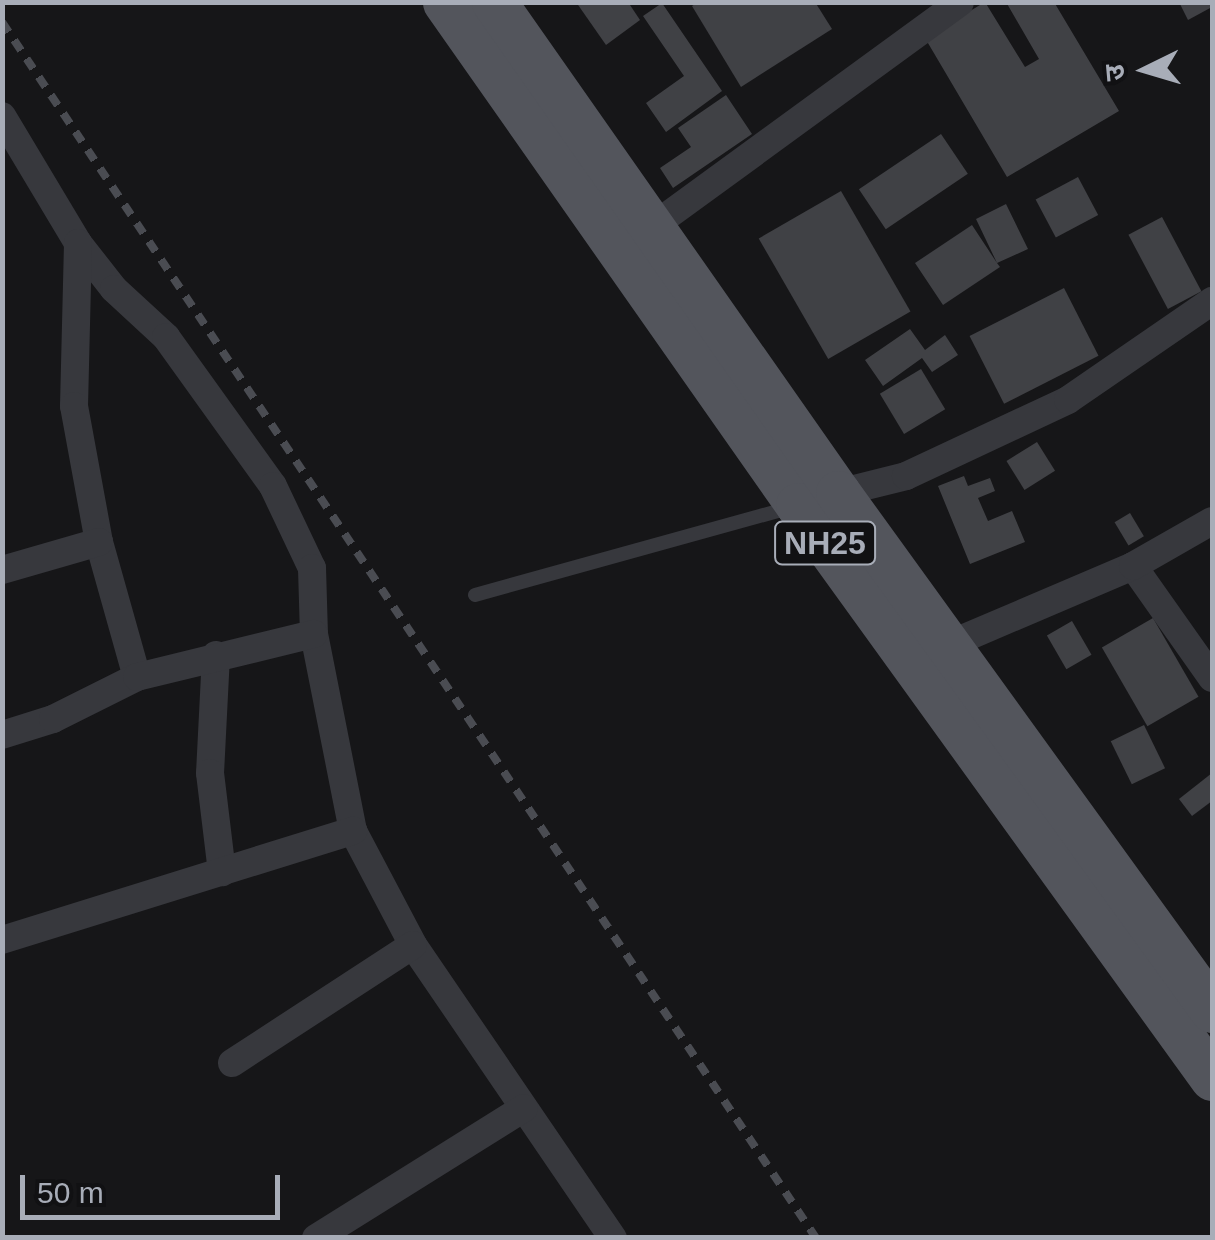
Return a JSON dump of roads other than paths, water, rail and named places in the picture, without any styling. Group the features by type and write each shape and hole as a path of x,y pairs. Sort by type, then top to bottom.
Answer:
{"main road":[{"name":"NH25","path":"445,2 818,499 1212,1078"},
{"name":"NH25","path":"494,2 652,227 818,499 948,645 1212,1010"}],"street":[{"path":"652,227 960,2"},
{"path":"2,116 78,244 114,289 166,337 274,486 312,568 314,634 353,831 413,945 613,1238"},
{"path":"78,244 74,406 99,542 138,677"},
{"path":"818,499 906,476 1068,400 1212,301"},
{"path":"948,645 1133,566 1212,521"},
{"path":"2,570 99,542"},
{"path":"1133,566 1212,678"},
{"path":"2,735 54,719 138,677 314,634"},
{"path":"216,656 210,773 222,872"},
{"path":"2,940 353,831"},
{"path":"232,1063 413,945"},
{"path":"316,1238 524,1108"}],"lane":[{"path":"475,595 818,499"}],"railway":[{"path":"2,22 816,1238"}]}
